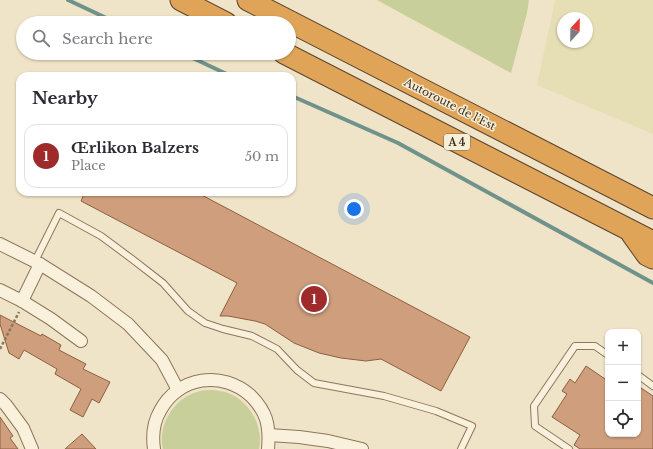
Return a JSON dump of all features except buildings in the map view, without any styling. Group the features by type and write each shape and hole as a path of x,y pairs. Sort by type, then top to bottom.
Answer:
{"highway":[{"path":"181,0 212,16"},
{"name":"Autoroute de l’Est","path":"248,0 279,16"},
{"name":"Autoroute de l’Est","path":"296,25 653,208"},
{"name":"A 4","path":"296,59 653,242"},
{"path":"630,230 647,255 653,258"}],"street":[{"path":"0,244 37,263 91,296 128,324 162,360 178,390"},
{"path":"24,302 37,263"},
{"path":"0,290 24,302 52,319 81,341"},
{"path":"154,449 152,438 155,419 164,402 178,390 194,382 211,380 228,382 239,387 257,402 266,418 269,435 268,449"},
{"path":"0,399 23,428 32,449"},
{"path":"269,435 328,441 362,449"}],"lane":[{"path":"37,263 59,213 101,236 132,259 163,283 188,311 199,319 223,329 252,336 277,349 297,370 314,383 384,396 436,411 472,426 460,449"},
{"path":"569,449 536,426 534,406 575,346 595,346 605,353"},
{"path":"641,377 653,386"}],"path":[{"path":"0,349 24,302"}],"shaded area":[{"path":"555,0 653,0 653,134 537,85"}],"green space":[{"path":"377,0 529,0 511,73"},
{"path":"213,390 226,392 236,397 249,408 254,416 259,432 259,449 163,449 163,431 169,414 181,400 189,395 201,391"}],"waterway":[{"path":"68,0 102,16"},
{"path":"197,60 222,72"},
{"path":"296,98 398,143 653,283"}],"place":[{"name":"Œrlikon Balzers","path":"314,299"}]}
